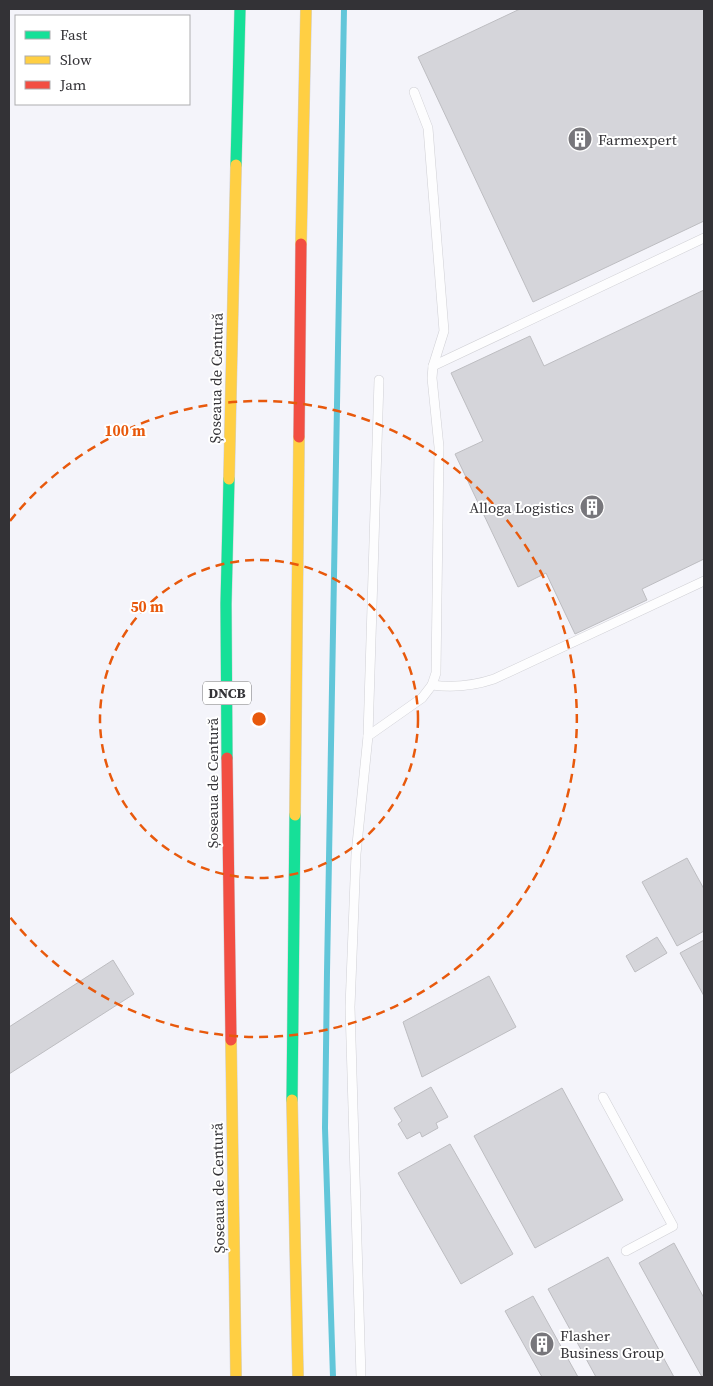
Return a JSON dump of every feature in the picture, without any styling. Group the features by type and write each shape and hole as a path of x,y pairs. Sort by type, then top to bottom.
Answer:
{"main road":[{"name":"Șoseaua de Centură","path":"236,1377 228,886 226,604 240,9"},
{"path":"298,1377 292,1099 306,9"}],"lane":[{"path":"368,736 422,698 432,685 436,673 439,462 432,378 444,331 428,128 414,92"},
{"path":"434,366 704,238"},
{"path":"361,1377 350,1007 356,854 368,736 379,380"},
{"path":"432,685 468,686 494,679 704,581"},
{"path":"603,1097 673,1226 626,1251"}],"building":[{"name":"Farmexpert","path":"520,9 704,9 704,221 533,302 418,57"},
{"name":"Alloga Logistics","path":"704,290 704,559 642,589 647,600 575,634 546,573 518,587 455,454 483,441 451,373 530,336 544,366"},
{"path":"687,858 704,889 704,931 677,946 642,882"},
{"path":"657,937 667,953 635,972 626,956"},
{"path":"704,940 704,996 680,953"},
{"path":"113,960 134,994 9,1074 9,1027"},
{"path":"489,976 516,1027 422,1077 403,1022"},
{"path":"431,1087 448,1117 436,1123 438,1128 422,1137 420,1132 407,1139 398,1124 402,1121 394,1108"},
{"path":"562,1088 623,1200 535,1248 474,1136"},
{"path":"450,1144 513,1254 461,1284 398,1173"},
{"path":"674,1243 704,1298 704,1377 702,1377 639,1263"},
{"path":"608,1257 674,1377 596,1377 548,1289"},
{"name":"Flasher Business Group","path":"533,1296 578,1377 542,1377 505,1311"}],"waterway":[{"path":"333,1377 325,1128 344,9"}],"traffic: fast":[{"path":"236,165 240,9"},
{"path":"227,758 226,604 229,479"},
{"path":"292,1100 295,815"}],"traffic: slow":[{"path":"301,244 306,9"},
{"path":"229,479 236,165"},
{"path":"295,815 299,437"},
{"path":"231,1040 236,1377"},
{"path":"292,1100 298,1377"}],"traffic: jam":[{"path":"299,437 301,244"},
{"path":"227,758 231,1040"}],"place":[{"name":"Farmexpert","path":"580,139"},
{"name":"Alloga Logistics","path":"592,507"},
{"name":"Flasher Business Group","path":"542,1344"}]}
